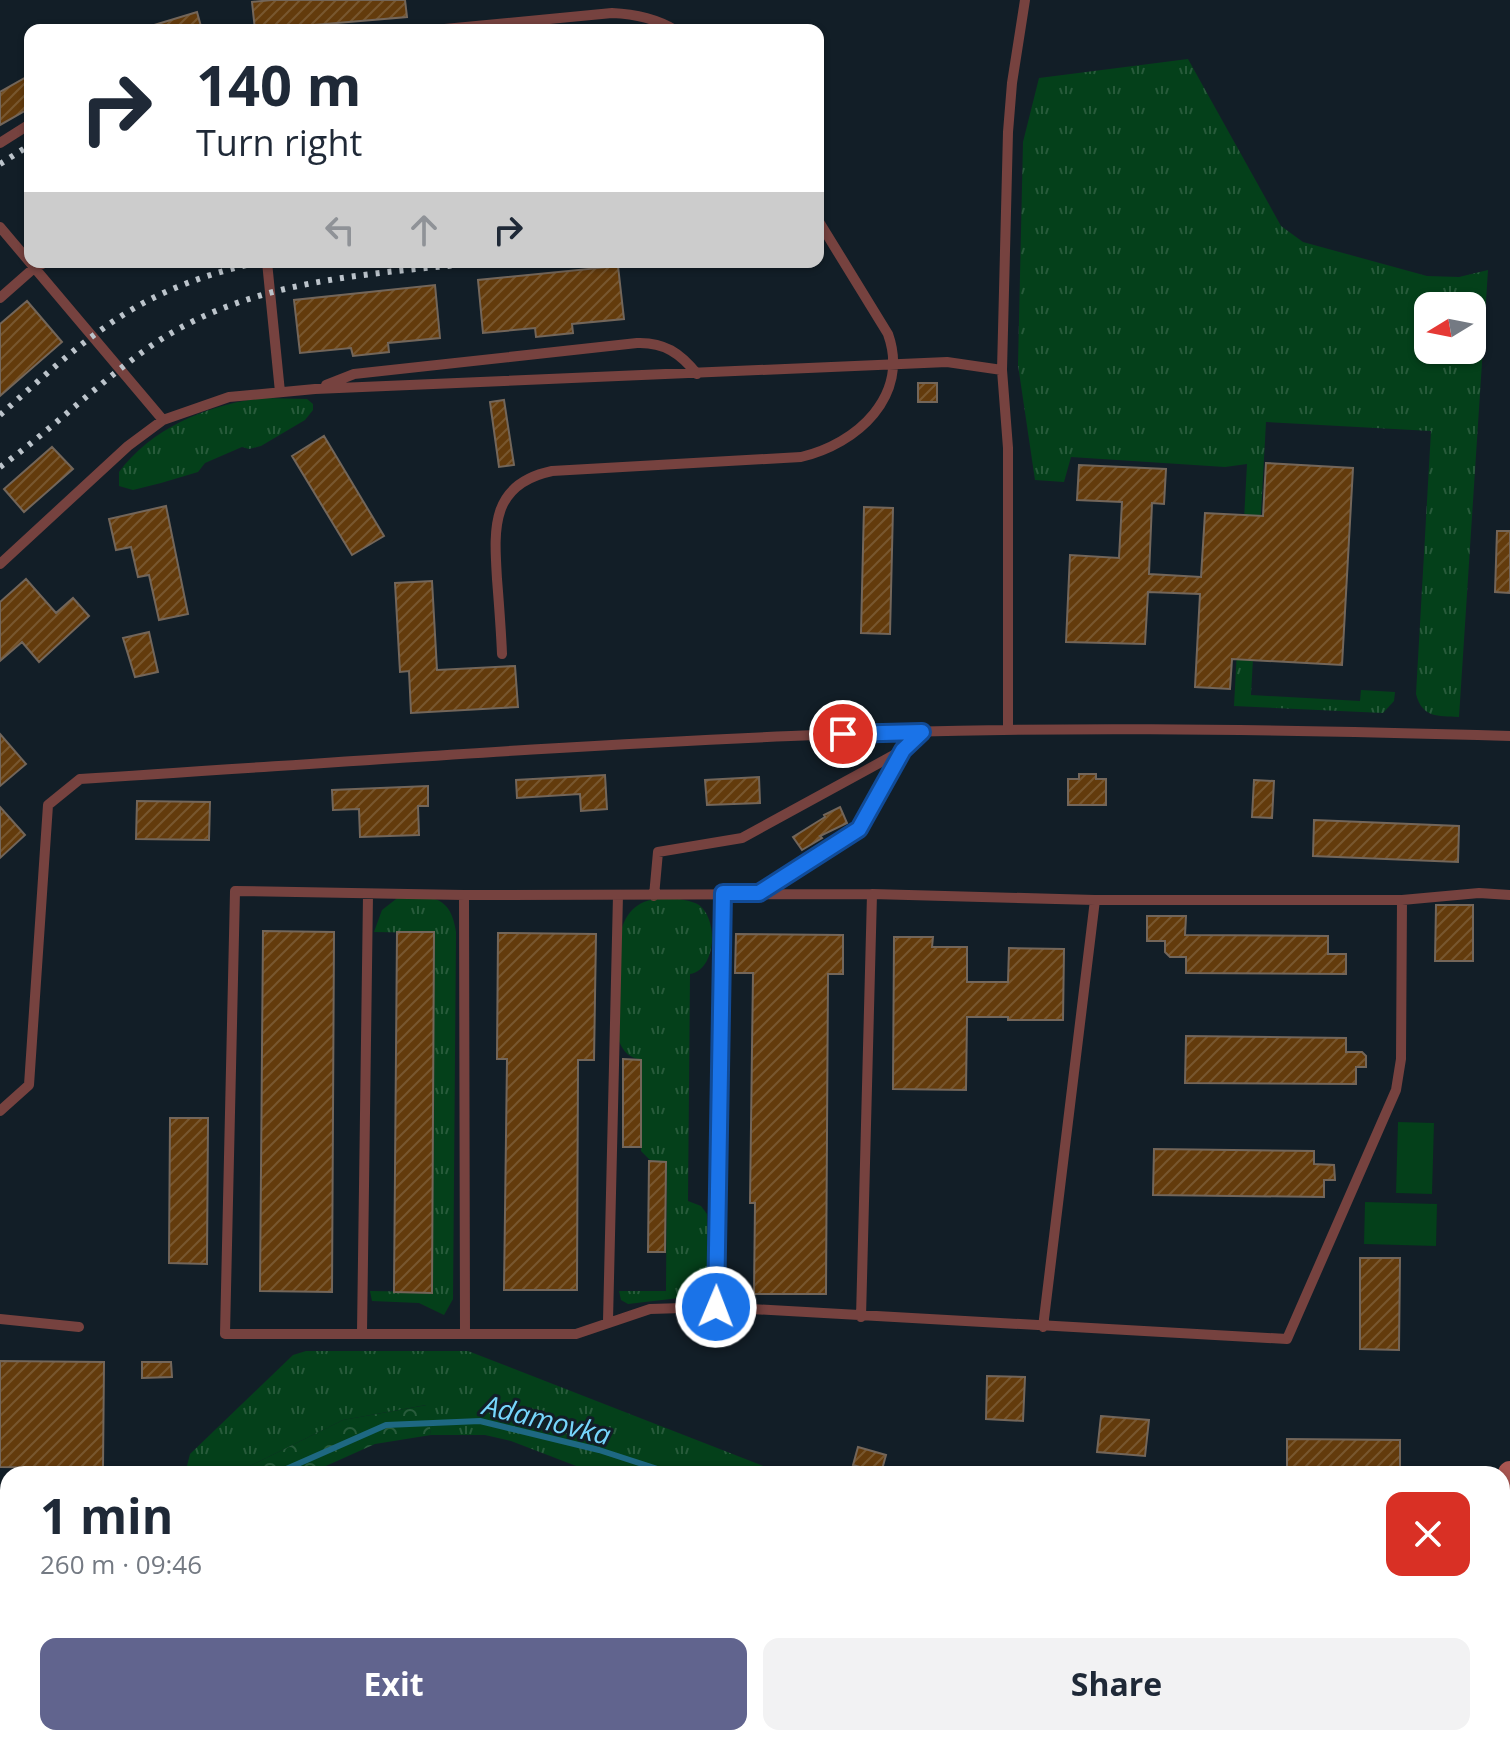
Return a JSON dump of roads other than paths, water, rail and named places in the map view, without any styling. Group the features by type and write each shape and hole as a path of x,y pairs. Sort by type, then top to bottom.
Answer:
{"street":[{"path":"1510,1473 1510,1505"}],"lane":[{"path":"1008,730 1008,448 1002,370 1008,132 1013,70 1025,0"},
{"path":"497,24 612,13 635,15 663,24"},
{"path":"0,143 24,128"},
{"path":"0,227 24,256"},
{"path":"502,654 495,523 505,502 521,483 552,471 801,457 828,449 862,427 877,408 895,366 888,334 824,230"},
{"path":"0,298 34,268 163,420"},
{"path":"268,268 280,392"},
{"path":"315,389 354,374 649,342 667,347 697,374"},
{"path":"0,564 128,446 163,420 229,397 315,389 947,362 1002,370"},
{"path":"0,1111 29,1085 48,805 80,779 791,736 922,732 1320,731 1510,736"},
{"path":"654,896 658,852 742,838 903,750 922,732"},
{"path":"759,893 859,829 903,750"},
{"path":"1402,900 1401,1059 1396,1090 1287,1339 716,1307 650,1309 576,1334 225,1334 235,891 368,895 872,894 1095,900 1402,900 1479,893 1510,895"},
{"path":"716,1307 723,893"},
{"path":"861,1317 872,894"},
{"path":"362,1332 368,895"},
{"path":"464,895 465,1333"},
{"path":"608,1321 618,895"},
{"path":"1043,1327 1095,900"},
{"path":"0,1319 79,1327"}],"waterway":[{"name":"Adamovka","path":"293,1466 386,1425 480,1421 599,1450 648,1466"}],"railway":[{"path":"0,164 24,149"},
{"path":"0,415 113,321 162,294 234,268"},
{"path":"0,467 110,377 148,348 186,325 268,293 356,276 429,268"}]}
